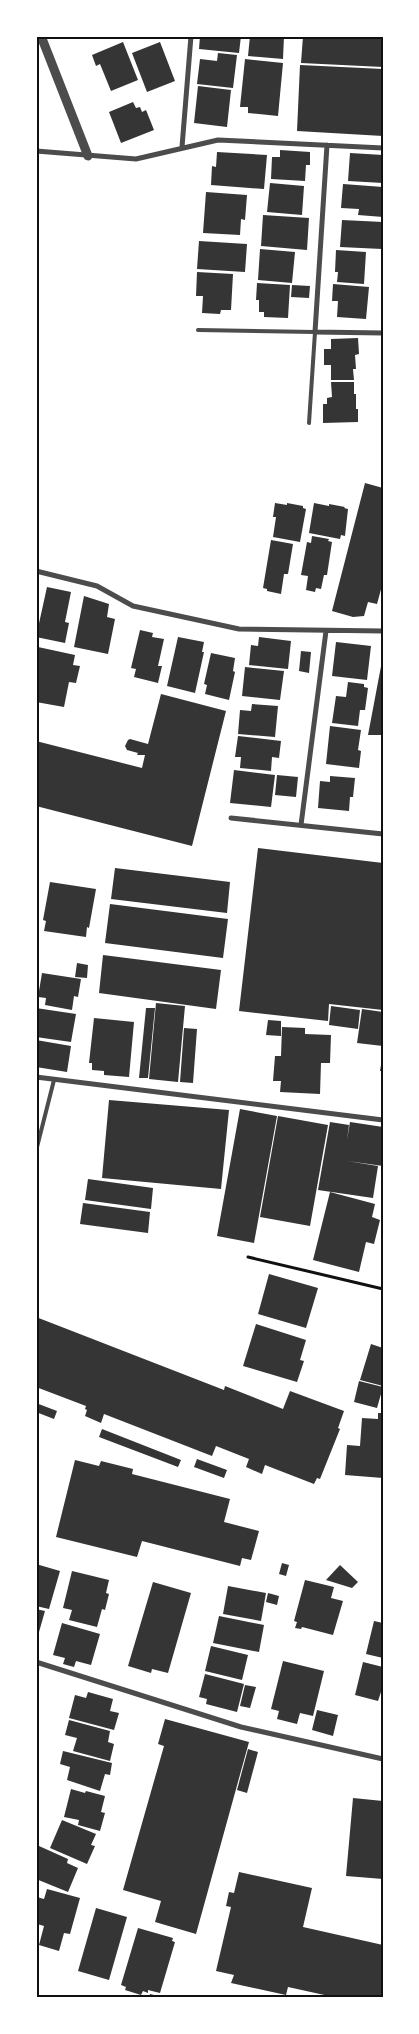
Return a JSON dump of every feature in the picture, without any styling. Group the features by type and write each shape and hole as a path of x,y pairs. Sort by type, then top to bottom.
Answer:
{"street":[{"path":"40,36 88,156"},
{"path":"182,147 191,36"},
{"path":"36,151 136,159 218,140 383,148"},
{"path":"327,145 315,332 383,332"},
{"path":"36,571 97,586 133,606 239,629 383,631"},
{"path":"301,825 326,631"},
{"path":"231,818 383,834"},
{"path":"36,1077 383,1120"},
{"path":"36,1662 241,1727 383,1759"}],"lane":[{"path":"198,330 315,332 309,423"},
{"path":"36,1151 54,1080"}],"path":[{"path":"248,1256 383,1290"}],"building":[{"path":"200,36 241,36 239,53 199,49"},
{"path":"250,36 284,36 283,59 248,56"},
{"path":"303,36 383,36 383,67 301,63"},
{"path":"123,42 138,80 111,91 100,64 96,66 92,55"},
{"path":"160,42 175,81 147,92 132,53"},
{"path":"218,53 237,55 233,88 197,84 200,59 217,61"},
{"path":"245,59 283,63 278,116 248,113 248,107 240,107"},
{"path":"300,65 383,69 383,136 297,131"},
{"path":"198,86 231,90 227,127 194,123"},
{"path":"133,102 136,108 140,107 142,112 146,110 154,130 121,143 109,112"},
{"path":"280,150 310,152 310,165 306,165 305,181 271,179 272,157 280,157"},
{"path":"217,152 267,155 264,189 211,185 212,166 216,167"},
{"path":"350,153 383,155 383,183 348,181"},
{"path":"270,183 304,186 302,215 267,212"},
{"path":"343,184 383,187 383,217 358,215 359,209 341,208"},
{"path":"206,192 247,195 245,220 241,219 240,235 203,233"},
{"path":"263,215 309,218 307,250 261,246"},
{"path":"342,220 383,222 382,249 340,247"},
{"path":"199,241 247,244 245,272 197,269"},
{"path":"260,249 295,252 292,283 258,280"},
{"path":"336,250 366,252 364,284 337,282 338,272 335,272"},
{"path":"197,272 233,274 231,310 221,310 220,314 202,313 203,296 196,296"},
{"path":"257,283 290,285 288,318 264,317 264,312 259,312 259,300 256,300"},
{"path":"333,284 369,287 366,319 337,317 338,301 332,301"},
{"path":"292,285 310,286 309,298 291,297"},
{"path":"358,338 359,354 355,355 356,369 353,369 354,380 331,380 331,365 324,365 324,349 331,349 331,339"},
{"path":"331,382 354,382 358,422 323,423 323,404 327,404 327,398 332,397"},
{"path":"365,483 383,488 381,497 383,498 383,582 377,604 368,602 364,616 353,617 332,611"},
{"path":"275,503 303,506 306,509 300,542 273,537 276,517 273,517"},
{"path":"314,503 329,506 329,504 348,509 345,536 341,535 340,539 309,533"},
{"path":"312,536 329,539 328,541 332,542 327,575 324,575 321,589 316,588 315,592 306,590 308,576 301,575 307,542 311,543"},
{"path":"271,540 293,544 288,574 284,574 281,594 267,591 267,589 263,588"},
{"path":"47,587 71,592 65,622 69,623 65,643 36,637"},
{"path":"84,596 109,604 107,617 115,619 108,654 74,647"},
{"path":"140,630 153,633 152,637 164,639 158,666 162,666 158,683 134,677 136,669 131,668"},
{"path":"178,637 204,642 202,652 204,652 195,693 167,686"},
{"path":"259,637 291,641 288,669 249,665 251,645 258,646"},
{"path":"336,642 371,646 367,680 332,676"},
{"path":"38,647 75,655 73,665 80,666 76,683 69,682 64,707 36,702 36,657"},
{"path":"301,651 311,652 309,673 299,671"},
{"path":"211,653 235,658 233,671 235,672 229,700 205,694 207,685 204,684"},
{"path":"382,661 383,735 368,735"},
{"path":"245,667 284,671 280,700 242,696"},
{"path":"348,682 364,684 364,687 368,688 365,710 360,710 358,726 332,723 336,696 346,697"},
{"path":"161,694 226,711 192,846 36,806 36,741 142,768 145,755 137,755 138,753 127,750 125,746 130,739 148,744"},
{"path":"252,704 278,706 275,737 238,734 240,710 251,711"},
{"path":"330,726 361,730 358,750 361,751 359,768 326,764"},
{"path":"238,736 281,741 279,758 272,757 271,771 240,768 241,757 235,757"},
{"path":"234,770 275,775 271,807 230,803"},
{"path":"277,775 298,777 296,797 275,795"},
{"path":"330,776 355,778 353,797 350,797 349,811 318,808 320,781 330,782"},
{"path":"258,848 383,863 383,1010 329,1004 328,1021 239,1011"},
{"path":"115,868 230,882 227,913 111,899"},
{"path":"50,882 96,889 86,937 44,931 46,921 43,920"},
{"path":"110,904 228,919 223,958 105,943"},
{"path":"103,955 221,970 216,1009 99,993"},
{"path":"77,963 88,965 87,978 75,977"},
{"path":"42,973 81,979 78,997 74,996 72,1010 45,1005 46,998 38,997"},
{"path":"156,1003 185,1006 178,1082 149,1079"},
{"path":"331,1006 360,1010 358,1029 329,1025"},
{"path":"36,1008 76,1014 71,1042 36,1037"},
{"path":"146,1008 155,1008 148,1078 139,1078"},
{"path":"362,1009 383,1012 383,1046 357,1043"},
{"path":"94,1018 134,1022 129,1077 104,1075 104,1071 92,1070 92,1063 89,1063"},
{"path":"268,1020 281,1021 281,1036 266,1035"},
{"path":"282,1027 305,1028 305,1034 331,1035 330,1063 321,1063 320,1094 280,1092 281,1081 273,1081 275,1056 281,1056"},
{"path":"184,1028 197,1029 193,1083 180,1082"},
{"path":"36,1040 71,1046 67,1072 36,1067"},
{"path":"382,1059 383,1071 380,1071"},
{"path":"109,1100 229,1110 221,1189 102,1178"},
{"path":"240,1109 277,1116 254,1243 217,1236"},
{"path":"278,1116 328,1125 310,1226 260,1217"},
{"path":"330,1122 349,1125 347,1140 350,1122 383,1127 383,1166 347,1161 378,1166 373,1198 318,1190"},
{"path":"88,1179 153,1188 151,1209 85,1200"},
{"path":"330,1192 375,1204 372,1217 380,1220 374,1244 366,1242 359,1272 313,1260"},
{"path":"83,1203 150,1212 148,1233 80,1224"},
{"path":"269,1274 318,1288 306,1328 258,1314"},
{"path":"36,1317 224,1390 225,1386 283,1409 290,1391 344,1411 338,1428 340,1429 320,1479 317,1478 314,1484 265,1465 262,1474 246,1467 249,1459 216,1446 212,1456 104,1414 101,1423 85,1416 86,1406 36,1387"},
{"path":"256,1324 306,1340 300,1360 304,1361 297,1382 243,1366"},
{"path":"371,1344 383,1348 383,1386 360,1380"},
{"path":"359,1381 383,1387 377,1408 354,1402"},
{"path":"36,1403 57,1411 54,1419 36,1412"},
{"path":"378,1413 383,1413 383,1478 345,1475 347,1445 360,1446 362,1418 378,1419"},
{"path":"102,1429 181,1460 178,1467 99,1437"},
{"path":"197,1459 227,1470 224,1478 194,1467"},
{"path":"75,1460 99,1466 101,1461 133,1469 132,1474 230,1499 224,1522 259,1531 251,1560 242,1558 240,1566 142,1541 137,1557 56,1537"},
{"path":"282,1563 289,1565 286,1576 279,1574"},
{"path":"36,1564 60,1571 49,1609 36,1606"},
{"path":"340,1565 358,1582 352,1588 326,1580"},
{"path":"72,1571 109,1580 106,1593 109,1594 105,1610 102,1609 97,1627 69,1620 72,1610 63,1608"},
{"path":"305,1580 334,1587 331,1598 343,1601 333,1635 302,1627 301,1629 295,1628 297,1622 294,1621"},
{"path":"153,1582 191,1593 168,1673 152,1669 151,1673 128,1666"},
{"path":"228,1586 266,1593 261,1621 223,1614"},
{"path":"268,1593 279,1596 277,1605 266,1602"},
{"path":"36,1609 45,1611 37,1639 36,1639"},
{"path":"219,1616 264,1625 259,1652 213,1643"},
{"path":"374,1621 383,1623 383,1658 366,1654"},
{"path":"62,1623 100,1634 91,1665 76,1661 74,1667 63,1664 65,1658 53,1655"},
{"path":"211,1646 248,1655 242,1680 205,1671"},
{"path":"283,1661 324,1671 313,1716 300,1713 297,1724 277,1719 279,1711 271,1709"},
{"path":"363,1662 383,1667 383,1686 378,1701 355,1695"},
{"path":"205,1674 244,1684 237,1712 206,1704 207,1699 199,1697"},
{"path":"245,1685 256,1687 250,1708 240,1706"},
{"path":"88,1692 113,1699 110,1711 119,1713 114,1730 69,1718 75,1695 86,1698"},
{"path":"317,1710 338,1715 333,1736 312,1730"},
{"path":"165,1719 249,1742 196,1934 155,1922 161,1901 123,1890 164,1746 158,1744"},
{"path":"69,1720 110,1731 108,1742 114,1744 110,1761 73,1751 77,1738 65,1735"},
{"path":"248,1749 258,1752 247,1793 237,1790"},
{"path":"63,1751 112,1763 110,1775 105,1774 100,1791 67,1780 70,1767 60,1764"},
{"path":"71,1789 105,1796 101,1812 105,1813 100,1831 78,1825 79,1820 64,1817"},
{"path":"353,1798 383,1801 383,1879 346,1876"},
{"path":"62,1820 96,1834 91,1845 95,1846 87,1864 50,1848"},
{"path":"39,1846 68,1859 67,1863 78,1868 68,1892 36,1879 38,1871 36,1870 36,1853"},
{"path":"239,1872 312,1888 303,1927 383,1945 383,1998 338,1998 288,1987 286,1995 231,1983 234,1975 216,1971 231,1907 226,1906 229,1892 234,1893"},
{"path":"47,1889 80,1898 70,1934 64,1933 59,1951 39,1945 44,1926 37,1924 39,1917 36,1917 36,1900 37,1897 44,1899"},
{"path":"96,1908 127,1917 109,1980 78,1971"},
{"path":"138,1928 173,1938 172,1941 175,1942 160,1993 148,1990 148,1993 143,1991 141,1995 125,1990 126,1987 121,1985"},
{"path":"150,1994 162,1997 162,1998 149,1998"}]}
